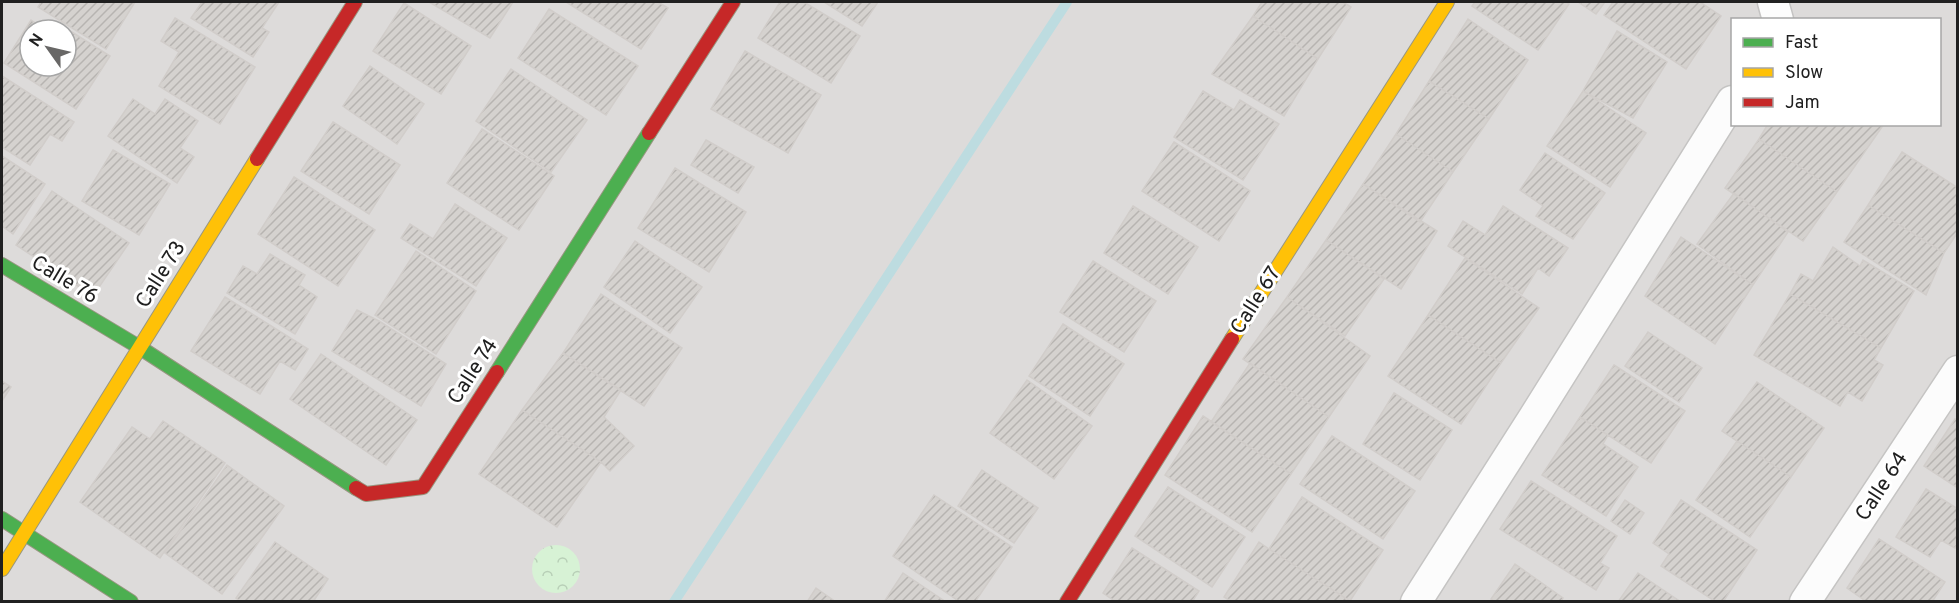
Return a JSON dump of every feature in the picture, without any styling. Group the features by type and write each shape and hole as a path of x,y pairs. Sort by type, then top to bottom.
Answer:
{"street":[{"name":"Calle 73","path":"2,569 355,2"},
{"name":"Calle 74","path":"139,347 366,494 423,487 733,2"},
{"name":"Calle 67","path":"1067,602 1287,250 1447,2"},
{"path":"1773,2 1777,18"},
{"path":"1416,602 1731,103"},
{"name":"Calle 76","path":"2,265 139,347"},
{"name":"Calle 64","path":"1805,602 1958,370"},
{"path":"2,519 131,602"}],"shaded area":[{"path":"2,2 1957,2 1957,601 2,601"}],"green space":[{"path":"551,545 561,545 573,552 580,564 580,574 573,586 561,593 551,593 536,582 532,574 532,564 543,549"}],"building":[{"path":"41,2 135,2 106,49 78,32 78,18 56,18 38,7"},
{"path":"202,2 279,2 262,28 269,32 253,57 191,18"},
{"path":"429,2 513,2 490,38"},
{"path":"566,2 658,2 668,8 641,49"},
{"path":"780,2 804,2 860,36 831,83 758,38"},
{"path":"824,2 878,2 862,26"},
{"path":"1262,2 1343,2 1351,7 1318,59 1253,16"},
{"path":"1475,2 1566,2 1569,4 1538,50 1472,6"},
{"path":"1578,2 1605,2 1596,14"},
{"path":"1613,2 1700,2 1721,16 1686,69 1604,15"},
{"path":"404,3 471,46 441,94 373,51"},
{"path":"549,9 638,66 606,115 518,58"},
{"path":"1253,16 1318,59 1284,116 1212,74"},
{"path":"175,18 255,67 220,124 159,86 179,52 161,41"},
{"path":"1468,19 1528,60 1489,119 1429,81"},
{"path":"1617,31 1667,62 1633,118 1583,91"},
{"path":"78,36 110,56 76,109 27,78 78,78"},
{"path":"18,41 18,72 4,63"},
{"path":"745,51 821,95 788,153 711,109"},
{"path":"370,66 424,104 397,144 343,106"},
{"path":"511,69 587,120 551,172 476,121"},
{"path":"2,76 74,122 62,141 50,134 30,165 2,147"},
{"path":"1429,81 1489,119 1453,172 1396,134"},
{"path":"1203,91 1234,110 1240,100 1279,124 1243,180 1174,137"},
{"path":"1583,91 1646,133 1610,187 1547,146"},
{"path":"133,99 155,114 165,99 198,121 180,148 194,157 177,183 108,136"},
{"path":"333,122 400,165 369,214 301,171"},
{"path":"1767,126 1883,126 1837,192 1759,139"},
{"path":"482,129 554,176 519,230 447,183"},
{"path":"1396,134 1453,172 1420,222 1363,184"},
{"path":"1759,139 1837,192 1803,241 1725,188"},
{"path":"706,140 754,167 738,193 691,165"},
{"path":"1174,142 1250,191 1219,241 1142,191"},
{"path":"113,150 170,184 139,235 82,201"},
{"path":"1902,152 1958,188 1958,232 1944,253 1868,205"},
{"path":"1545,153 1605,193 1573,239 1536,216 1543,206 1520,190"},
{"path":"2,156 45,184 13,234 2,226"},
{"path":"675,168 746,212 709,272 638,228"},
{"path":"294,177 375,230 338,286 258,234"},
{"path":"1363,184 1437,231 1401,289 1326,240"},
{"path":"52,191 129,243 93,296 16,245"},
{"path":"1734,193 1788,232 1753,285 1697,244"},
{"path":"455,204 507,238 476,286 401,238 410,224 433,239"},
{"path":"1868,205 1944,253 1926,295 1844,242"},
{"path":"1133,206 1198,247 1168,294 1104,253"},
{"path":"1503,206 1568,248 1549,276 1538,268 1522,294 1448,246 1463,221 1485,235"},
{"path":"1681,237 1753,285 1715,344 1645,296"},
{"path":"1326,240 1384,279 1345,336 1287,297"},
{"path":"635,241 702,287 670,333 604,287"},
{"path":"1833,247 1860,266 1863,260 1914,291 1881,348 1790,294 1801,274 1813,281"},
{"path":"416,251 476,291 436,354 375,315"},
{"path":"270,254 305,275 299,285 317,297 295,334 227,293 243,266 257,274"},
{"path":"1465,258 1539,308 1501,363 1428,315"},
{"path":"1093,261 1156,301 1124,352 1060,312"},
{"path":"601,294 682,348 644,406 563,353"},
{"path":"1790,294 1881,348 1874,360 1883,365 1862,401 1848,392 1840,406 1754,355"},
{"path":"225,297 308,349 295,370 280,361 260,394 191,351"},
{"path":"1287,297 1370,356 1329,417 1243,359"},
{"path":"357,310 379,321 446,364 421,406 332,351"},
{"path":"1428,315 1501,363 1461,424 1388,376"},
{"path":"1063,324 1124,364 1090,416 1029,376"},
{"path":"1648,332 1702,368 1679,402 1625,366"},
{"path":"563,353 621,390 604,417 634,446 610,471 601,462 522,410"},
{"path":"321,354 417,420 386,465 290,399"},
{"path":"1250,363 1329,417 1291,474 1211,422"},
{"path":"1614,365 1685,411 1651,463 1580,417"},
{"path":"1027,380 1092,426 1054,479 990,433"},
{"path":"2,381 11,387 2,401"},
{"path":"1757,382 1824,428 1791,477 1722,431"},
{"path":"1394,393 1452,430 1420,480 1363,444"},
{"path":"522,410 601,462 557,527 479,474"},
{"path":"1203,416 1291,474 1252,532 1165,475"},
{"path":"1580,417 1608,435 1603,444 1638,467 1606,516 1542,475"},
{"path":"1955,419 1958,420 1958,488 1924,466"},
{"path":"163,421 225,463 160,558 80,502 132,427 150,439"},
{"path":"1332,436 1415,491 1383,539 1300,484"},
{"path":"1737,441 1791,477 1750,537 1696,500"},
{"path":"227,465 284,506 222,594 165,553"},
{"path":"982,470 1038,508 1014,543 958,506"},
{"path":"1531,481 1617,536 1600,563 1609,568 1596,590 1500,529"},
{"path":"1168,487 1245,537 1212,587 1135,536"},
{"path":"1926,489 1958,509 1958,544 1955,548 1941,540 1930,557 1896,537"},
{"path":"934,495 1012,547 975,602 960,602 893,556"},
{"path":"1302,497 1383,550 1350,601 1269,549"},
{"path":"1625,500 1644,513 1630,534 1611,521"},
{"path":"1681,500 1757,550 1723,602 1716,602 1661,566 1669,554 1653,543"},
{"path":"1879,539 1945,582 1932,602 1867,602 1847,588"},
{"path":"275,542 328,579 313,602 241,602 236,598"},
{"path":"1259,542 1350,601 1232,602 1224,597"},
{"path":"1132,548 1199,591 1192,602 1116,602 1103,593"},
{"path":"1515,564 1563,598 1561,602 1495,602 1491,599"},
{"path":"903,573 946,602 884,602"},
{"path":"1638,573 1681,602 1618,602"},
{"path":"816,588 836,602 807,602"}],"waterway":[{"path":"674,602 1067,2"}],"traffic: fast":[{"path":"497,372 649,133"},
{"path":"2,265 139,347 356,488"},
{"path":"2,519 131,602"}],"traffic: slow":[{"path":"1232,339 1447,2"},
{"path":"2,569 257,159"}],"traffic: jam":[{"path":"257,159 355,2"},
{"path":"649,133 733,2"},
{"path":"1067,602 1232,339"},
{"path":"356,488 366,494 423,487 497,372"}]}
